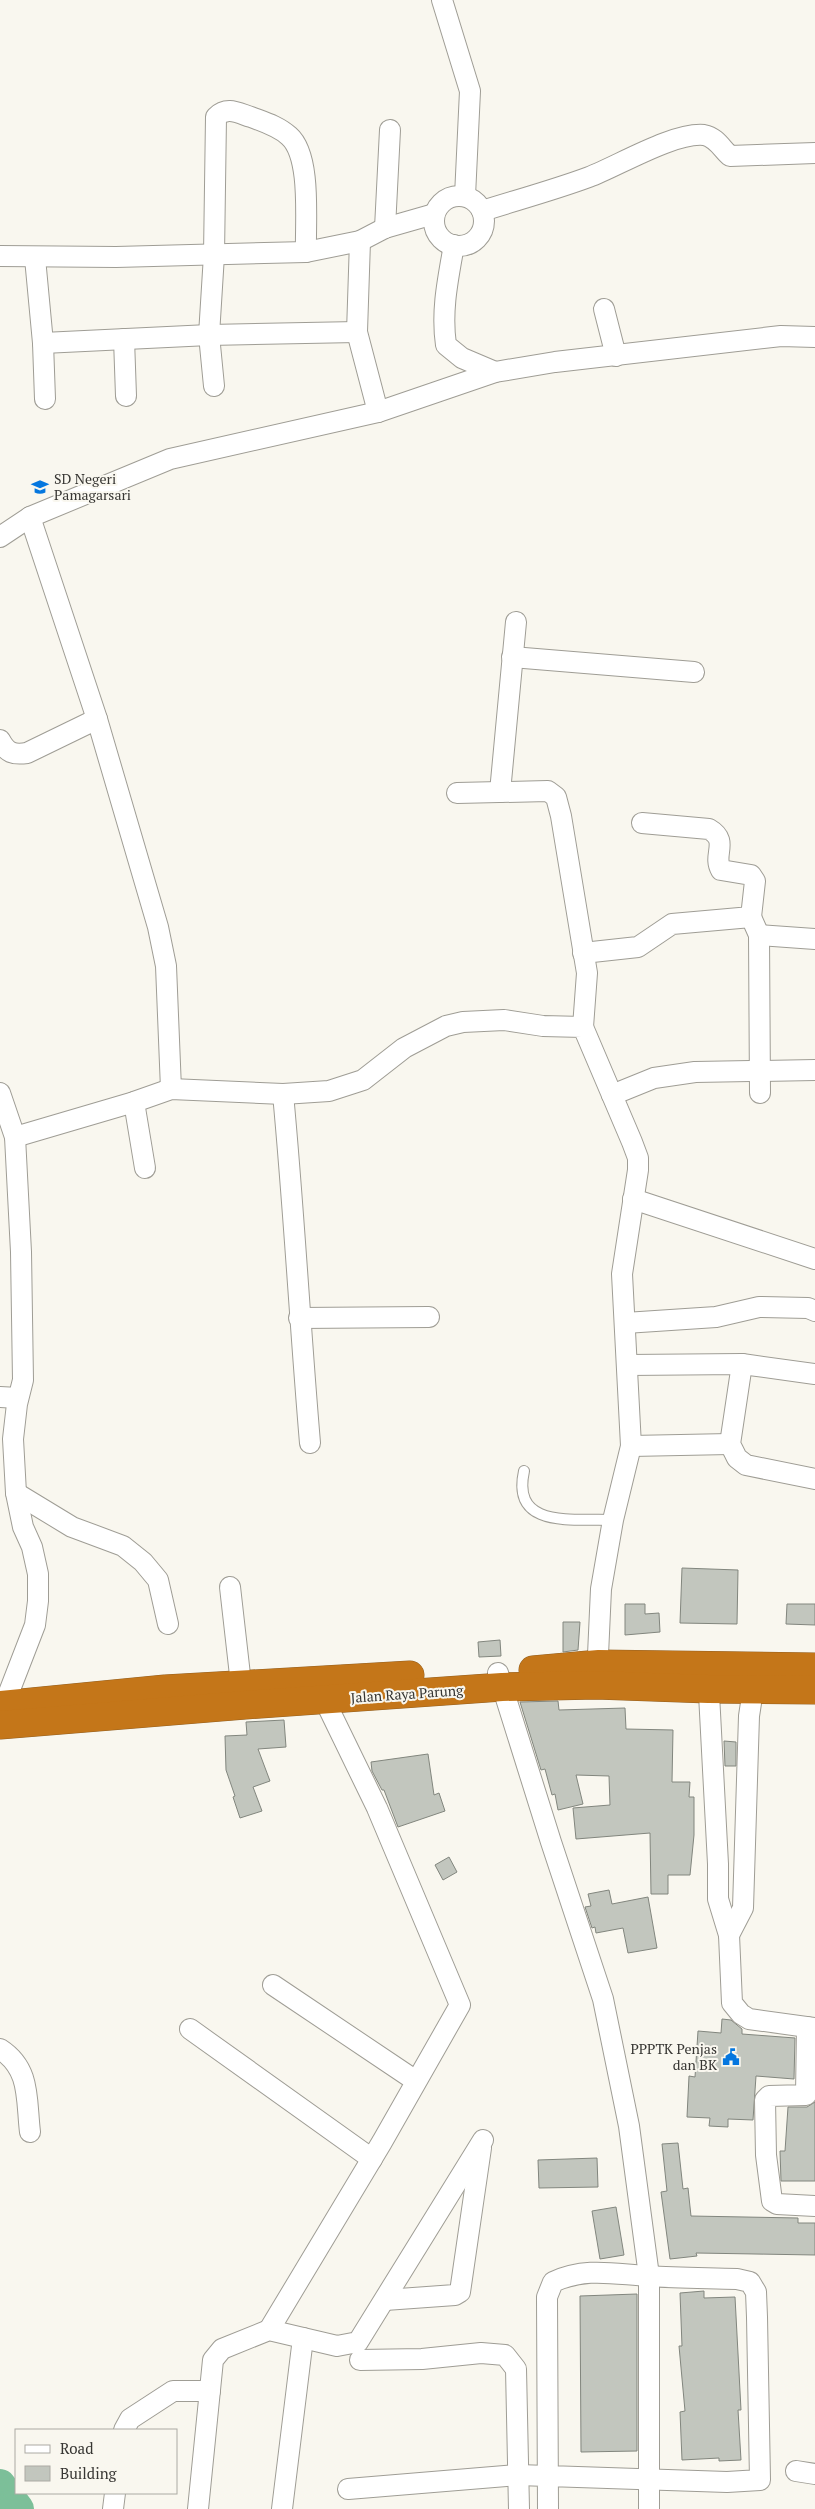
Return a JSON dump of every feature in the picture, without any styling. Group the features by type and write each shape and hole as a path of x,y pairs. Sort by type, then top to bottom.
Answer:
{"highway":[{"name":"Jalan Raya Parung","path":"751,1678 815,1667"},
{"name":"Jalan Raya Parung","path":"167,1700 241,1684 424,1674 500,1680"},
{"name":"Jalan Raya Parung","path":"1,1712 167,1700 324,1699 500,1680 597,1675 751,1678 815,1690"}],"street":[{"path":"442,0 470,91 465,196"},
{"path":"214,386 210,335 214,255 216,117 221,111 230,110 273,125 290,136 300,152 304,170 306,252"},
{"path":"385,228 390,130"},
{"path":"482,211 588,177 673,140 693,135 705,135 715,139 730,156 815,153"},
{"path":"452,196 465,196 476,202 482,211 482,229 478,237 471,243 454,245 440,237 436,230 434,214 441,203 452,196"},
{"path":"0,256 35,258 306,252 360,241 385,228 434,214"},
{"path":"360,241 358,332 378,412"},
{"path":"454,245 443,303 443,326 446,345 462,358 495,372"},
{"path":"35,258 43,343 45,399"},
{"path":"604,309 616,356"},
{"path":"43,343 210,335 358,332"},
{"path":"0,537 30,516 170,459 378,412 495,372 781,336 815,337"},
{"path":"124,340 126,396"},
{"path":"30,516 97,719 158,927 166,966 171,1089"},
{"path":"500,792 516,622"},
{"path":"512,657 694,672"},
{"path":"0,740 5,750 15,755 27,753 97,719"},
{"path":"457,793 548,791 556,797 561,816 587,973 583,1027 638,1158 638,1170 622,1274 630,1446 613,1520 601,1589 597,1675"},
{"path":"642,823 709,829 717,834 720,841 718,866 721,870 751,875 755,882 760,1093"},
{"path":"583,953 638,947 672,924 755,926 815,939"},
{"path":"15,1137 134,1102 171,1089 283,1094 329,1091 363,1080 404,1048 446,1026 463,1022 504,1020 543,1026 583,1027"},
{"path":"612,1095 654,1078 695,1072 815,1070"},
{"path":"0,1093 15,1137 21,1252 23,1370 9,1398 16,1493 23,1527 32,1547 38,1574 38,1601 35,1625 1,1712"},
{"path":"283,1094 293,1202 299,1318 310,1443"},
{"path":"134,1102 145,1168"},
{"path":"633,1199 815,1259"},
{"path":"625,1323 716,1318 759,1307 808,1308 815,1311"},
{"path":"299,1318 429,1317"},
{"path":"627,1365 742,1364 815,1374"},
{"path":"742,1364 730,1444 736,1458 746,1465 815,1479"},
{"path":"630,1446 730,1444"},
{"path":"16,1493 72,1527 123,1546 143,1562 158,1580 168,1624"},
{"path":"230,1587 241,1684"},
{"path":"708,1677 718,1864 718,1899 729,1935 732,2002 736,2010 746,2018 811,2028 810,2096 768,2096 765,2100 766,2155 772,2201 777,2204 815,2206"},
{"path":"729,1935 743,1908 748,1716 751,1678"},
{"path":"500,1680 603,1998 629,2126 649,2276 649,2509"},
{"path":"269,2330 372,2159 460,2005 378,1808 324,1699"},
{"path":"718,1864 745,1868"},
{"path":"273,1984 416,2081"},
{"path":"190,2029 372,2159"},
{"path":"0,2049 17,2062 24,2074 30,2132"},
{"path":"198,2509 213,2360 222,2349 269,2330 337,2346 358,2342 483,2140 462,2289 454,2295 385,2300"},
{"path":"348,2489 518,2475 549,2475 727,2482 760,2480 756,2292 750,2282 737,2279 584,2272 570,2274 553,2282 547,2297 549,2475 548,2509"},
{"path":"282,2509 303,2338"},
{"path":"360,2360 422,2359 481,2353 505,2355 516,2369 519,2509"},
{"path":"125,2429 130,2419 173,2391 210,2391"},
{"path":"113,2509 115,2494"}],"lane":[{"path":"524,1471 520,1486 522,1497 527,1506 540,1516 613,1520"}],"building":[{"path":"682,1568 738,1570 737,1624 680,1623"},
{"path":"625,1604 645,1604 645,1614 659,1613 660,1632 625,1635"},
{"path":"787,1604 815,1604 815,1625 786,1624"},
{"path":"563,1622 580,1622 578,1650 563,1652"},
{"path":"500,1640 501,1656 479,1657 478,1642"},
{"path":"558,1701 559,1710 625,1708 626,1729 673,1730 672,1782 690,1782 689,1797 694,1797 694,1835 690,1875 668,1875 668,1894 651,1894 650,1833 576,1839 573,1808 610,1805 609,1776 576,1775 583,1804 558,1810 555,1794 552,1795 545,1769 541,1770 520,1702"},
{"path":"284,1720 286,1747 258,1749 270,1781 253,1787 262,1811 240,1818 226,1770 225,1736 247,1735 246,1722"},
{"path":"724,1741 736,1742 736,1766 725,1766"},
{"path":"428,1754 434,1795 439,1793 445,1811 398,1827 384,1790 382,1790 372,1771 371,1762"},
{"path":"449,1857 457,1872 443,1880 435,1865"},
{"path":"609,1890 612,1904 648,1897 657,1948 628,1953 623,1928 596,1933 595,1927 592,1928 585,1907 591,1906 588,1894"},
{"path":"722,2019 731,2020 742,2029 742,2034 795,2038 794,2079 756,2076 753,2120 728,2119 728,2127 709,2126 710,2118 687,2117 689,2076 695,2077 698,2031 721,2033"},
{"path":"815,2102 815,2181 781,2181 780,2151 785,2151 788,2107 807,2107"},
{"path":"678,2143 683,2189 688,2188 691,2216 798,2218 798,2223 815,2223 815,2255 696,2253 697,2256 670,2259 661,2192 667,2191 662,2144"},
{"path":"597,2158 598,2187 539,2188 538,2160"},
{"path":"616,2207 624,2255 600,2259 592,2211"},
{"path":"704,2291 704,2298 735,2297 741,2410 738,2410 741,2460 719,2461 719,2458 682,2460 680,2412 685,2411 679,2346 682,2346 680,2293"},
{"path":"637,2294 637,2451 581,2452 580,2296"}],"waterway":[{"path":"0,2485 18,2509"}],"place":[{"name":"SD Negeri Pamagarsari","path":"40,487"},
{"name":"PPPTK Penjas dan BK","path":"731,2057"}]}
